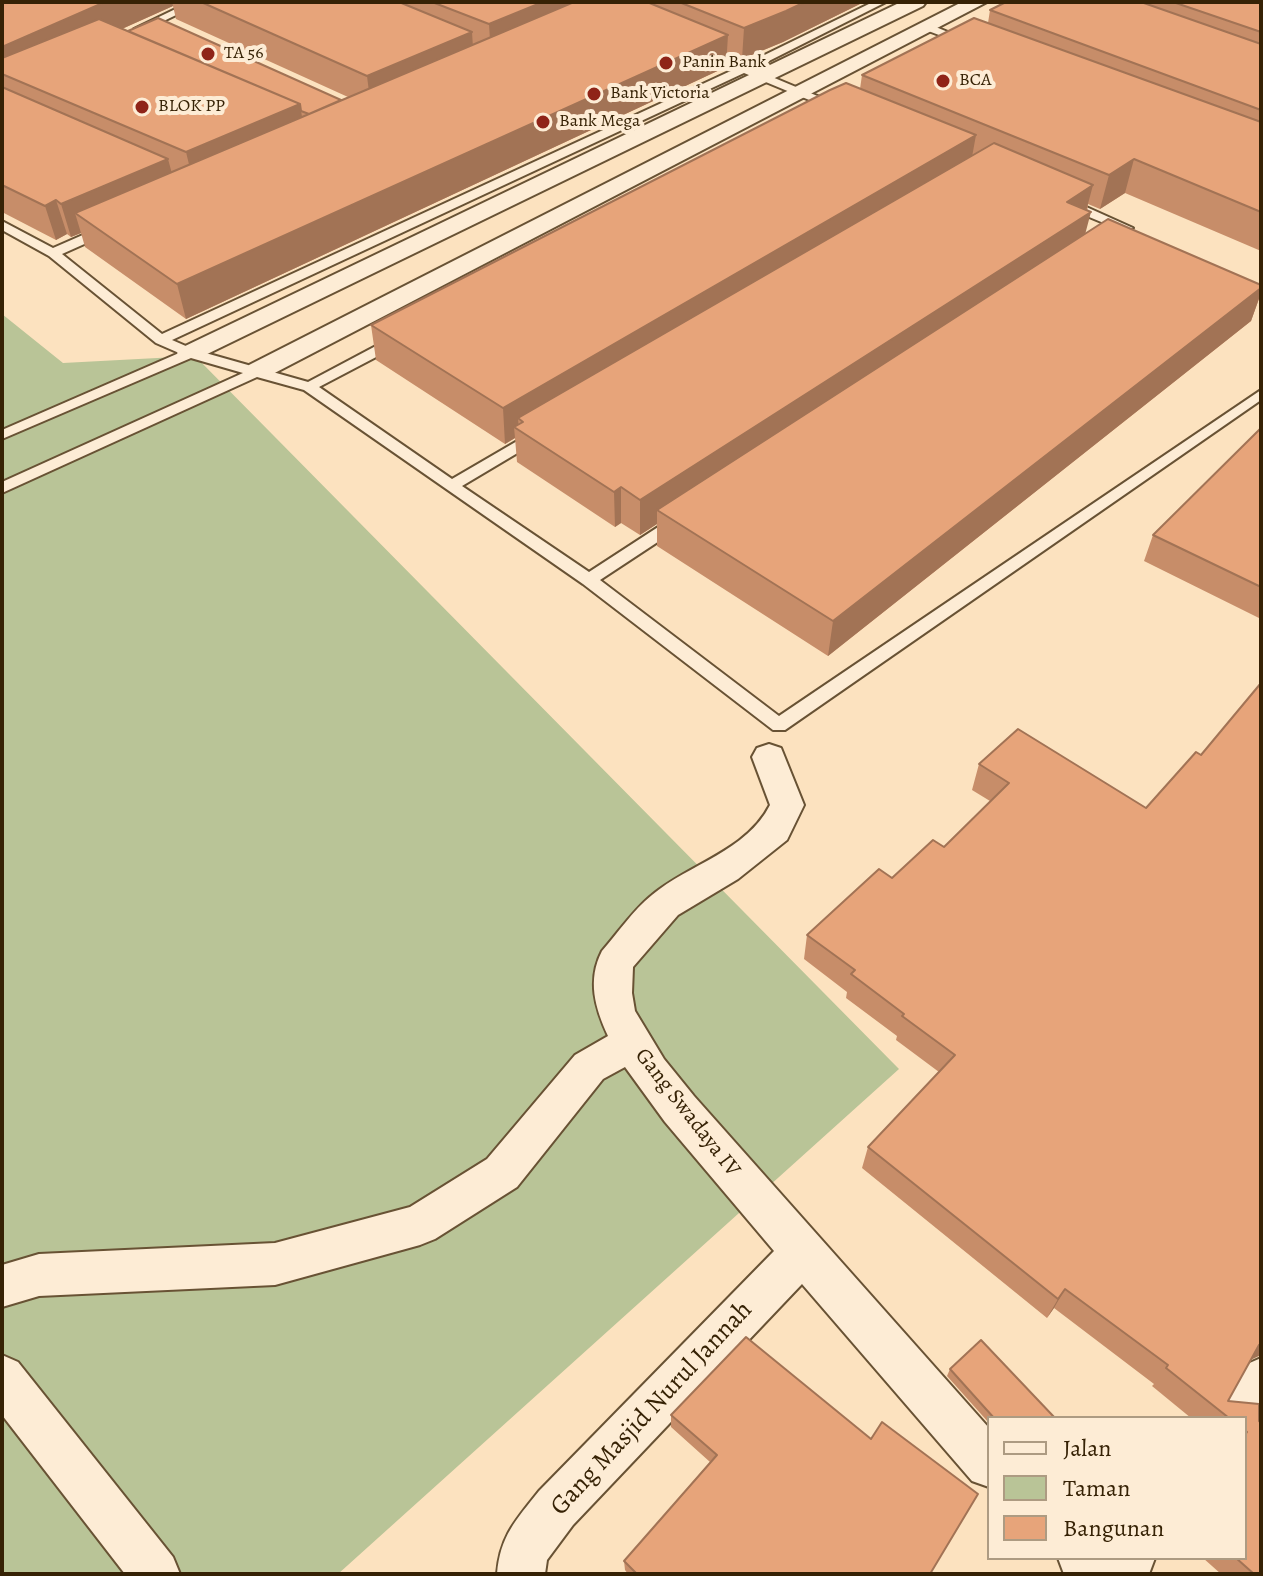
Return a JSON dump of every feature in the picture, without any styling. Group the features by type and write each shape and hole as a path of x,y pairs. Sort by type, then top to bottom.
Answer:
{"street":[{"path":"190,353 755,73 916,2"},
{"path":"258,371 977,2"},
{"name":"Gang Swadaya IV","path":"774,741 787,805 775,830 725,869 665,905 615,962 614,1007 632,1043 668,1096 801,1254 929,1393 987,1462"},
{"path":"2,1286 39,1275 275,1264 420,1225 502,1173 589,1067 632,1043"},
{"name":"Gang Masjid Nurul Jannah","path":"521,1574 523,1551 556,1508 801,1254"},
{"path":"2,1378 156,1574"},
{"path":"1239,1416 1261,1381"},
{"path":"1084,1560 1100,1574"}],"lane":[{"path":"134,31 198,2"},
{"path":"161,340 755,73 881,2"},
{"path":"160,19 174,26"},
{"path":"927,27 966,41 980,41"},
{"path":"952,47 966,41"},
{"path":"691,46 837,108"},
{"path":"823,115 837,108 850,107"},
{"path":"1055,198 1125,232"},
{"path":"53,253 123,222"},
{"path":"2,225 53,253 161,340 190,353 309,387 589,580 774,741 1261,394"},
{"path":"309,387 406,336"},
{"path":"2,435 190,353"},
{"path":"2,488 258,371"},
{"path":"452,485 548,428"},
{"path":"589,580 694,511"}],"green space":[{"path":"2,314 63,363 195,356 899,1069 338,1574 2,1574"}],"building":[{"path":"2,2 105,2 2,47"},
{"path":"201,2 399,2 472,32 367,76"},
{"path":"432,2 543,2 489,24"},
{"path":"574,2 647,2 728,35 177,284 75,213"},
{"path":"679,2 805,2 744,28"},
{"path":"1006,2 1141,2 1261,44 1261,110 990,10"},
{"path":"1173,2 1261,2 1261,32"},
{"path":"158,18 341,100 309,114 301,111 300,104 128,31"},
{"path":"974,18 1261,122 1261,212 1134,159 1109,175 862,75"},
{"path":"99,19 300,104 186,152 2,74 2,58"},
{"path":"846,83 976,135 503,408 371,325 830,90"},
{"path":"2,87 168,159 61,204 56,200 45,206 2,185"},
{"path":"994,143 1093,185 1067,202 1091,212 640,500 621,487 614,492 514,427 523,422 518,418"},
{"path":"1108,219 1261,285 1261,288 833,621 657,510"},
{"path":"1261,428 1261,587 1153,535"},
{"path":"1261,683 1261,1344 1228,1401 1259,1404 1261,1574 1254,1574 1238,1560 1247,1560 1247,1416 1226,1416 1166,1368 1168,1365 1065,1289 1058,1299 868,1147 955,1055 902,1016 904,1014 851,974 855,970 807,935 879,869 892,878 933,840 944,847 1009,783 979,764 1018,729 1146,808 1196,752 1201,755"},
{"path":"746,1337 871,1439 882,1422 978,1494 930,1574 637,1574 624,1561 717,1455 671,1415"},
{"path":"981,1340 1053,1416 992,1416 950,1369"}],"place":[{"name":"TA 56","path":"208,54"},
{"name":"Panin Bank","path":"666,63"},
{"name":"BCA","path":"943,81"},
{"name":"Bank Victoria","path":"594,94"},
{"name":"BLOK PP","path":"142,107"},
{"name":"Bank Mega","path":"543,122"}]}
